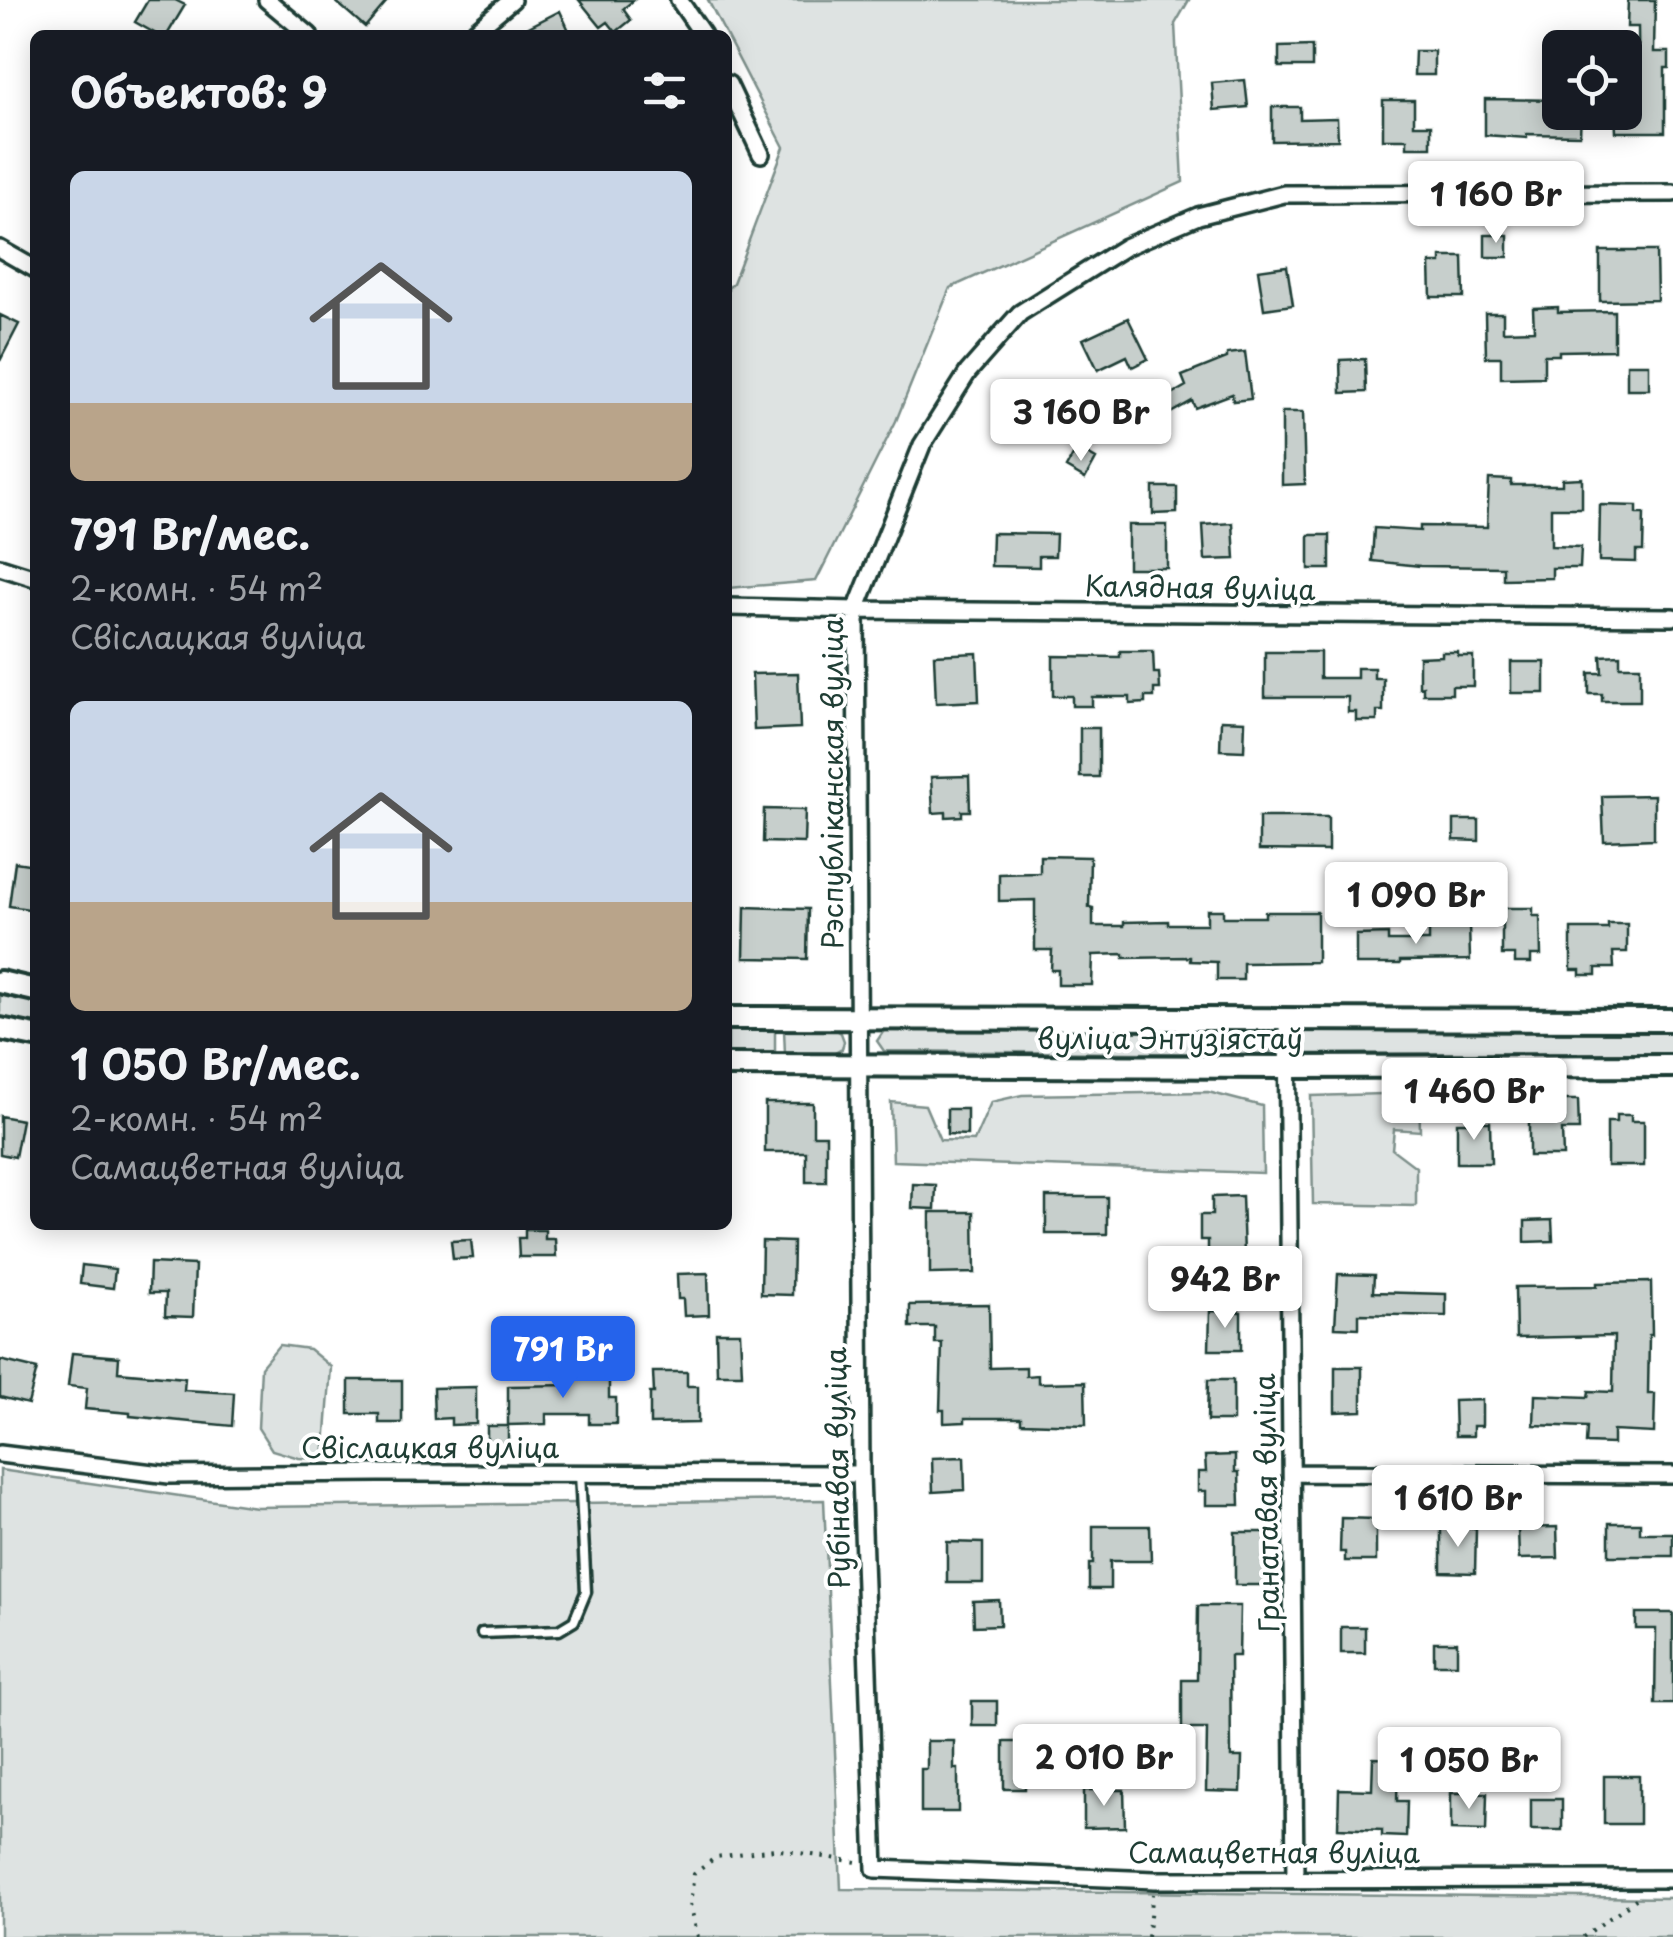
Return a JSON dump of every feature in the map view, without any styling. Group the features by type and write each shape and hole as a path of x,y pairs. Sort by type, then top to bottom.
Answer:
{"street":[{"path":"267,0 303,30"},
{"path":"476,30 512,0"},
{"path":"680,0 700,30"},
{"path":"732,92 762,154"},
{"name":"Рэспубліканская вуліца","path":"858,1066 856,610 922,445 968,372 1020,313 1125,247 1198,216 1284,194 1673,194"},
{"path":"0,249 30,266"},
{"path":"0,567 30,576"},
{"name":"Калядная вуліца","path":"732,606 1673,618"},
{"path":"0,982 30,989"},
{"name":"вуліца Энтузіястаў","path":"732,1018 1673,1020"},
{"name":"Гранатавая вуліца","path":"1287,1019 1295,1879"},
{"path":"0,1029 30,1035"},
{"name":"вуліца Энтузіястаў","path":"732,1065 1673,1066"},
{"name":"Рубінавая вуліца","path":"858,1066 861,1474 875,1869"},
{"name":"Свіслацкая вуліца","path":"0,1454 170,1475 861,1474"},
{"path":"1292,1473 1673,1475"},
{"name":"Самацветная вуліца","path":"875,1869 1156,1880 1668,1879"}],"lane":[{"path":"482,1633 559,1630 574,1622 586,1592 580,1473"}],"path":[{"path":"698,1937 690,1904 694,1874 716,1857 774,1849 850,1860 875,1869"},
{"path":"1583,1937 1668,1879"},
{"path":"1147,1937 1156,1880"}],"shaded area":[{"path":"708,0 1189,0 1175,24 1183,182 950,288 896,421 816,581 732,588 732,284 784,147 732,46 732,30 724,30"},
{"path":"0,994 30,1000 30,1025 0,1019"},
{"path":"833,1028 844,1041 842,1049 833,1054 785,1054 784,1029"},
{"path":"885,1029 1271,1031 1273,1042 1270,1054 884,1051 877,1041"},
{"path":"732,1030 775,1030 775,1054 732,1053"},
{"path":"1302,1030 1673,1030 1673,1053 1301,1054 1295,1042"},
{"path":"1208,1092 1262,1106 1263,1173 893,1161 891,1102 925,1105 940,1140 974,1141 991,1102 1022,1095"},
{"path":"1419,1093 1420,1131 1394,1129 1392,1149 1416,1167 1416,1206 1313,1204 1311,1096"},
{"path":"279,1345 309,1349 331,1367 324,1459 299,1458 272,1450 258,1428 261,1367"},
{"path":"0,1470 256,1507 824,1500 841,1889 1673,1898 1673,1937 0,1937"}],"building":[{"path":"148,0 175,0 185,5 170,30 149,30 135,22"},
{"path":"334,0 388,0 365,27"},
{"path":"579,0 634,0 623,9 631,20 618,30 608,22 601,27"},
{"path":"1628,0 1655,0 1654,52 1669,52 1669,68 1665,68 1665,132 1616,132 1642,130 1642,30 1627,27"},
{"path":"560,11 569,30 523,30"},
{"path":"1312,46 1312,67 1279,67 1279,47"},
{"path":"1415,51 1434,51 1434,75 1414,75"},
{"path":"1245,80 1248,107 1214,110 1212,83"},
{"path":"1485,99 1542,100 1542,130 1580,130 1580,135 1527,134 1527,138 1485,135"},
{"path":"1383,100 1414,100 1414,125 1431,125 1431,147 1407,147 1407,139 1383,139"},
{"path":"1272,107 1300,107 1300,119 1337,118 1338,140 1272,141"},
{"path":"1485,235 1508,235 1508,257 1485,257"},
{"path":"1600,251 1656,251 1657,300 1600,301"},
{"path":"1441,257 1463,257 1464,297 1431,297 1430,263 1441,263"},
{"path":"1287,266 1293,305 1264,309 1258,270"},
{"path":"1558,307 1558,312 1614,311 1614,350 1559,351 1559,355 1544,355 1544,377 1501,378 1501,357 1486,357 1485,313 1503,313 1503,331 1534,330 1533,308"},
{"path":"0,315 19,324 0,361"},
{"path":"1128,318 1148,359 1132,367 1127,356 1098,370 1083,339"},
{"path":"1245,352 1251,399 1233,401 1232,394 1195,408 1192,401 1151,424 1143,411 1186,386 1182,376 1227,358 1227,354"},
{"path":"1365,359 1366,392 1341,393 1340,360"},
{"path":"1627,364 1649,364 1649,389 1627,389"},
{"path":"1282,412 1303,412 1305,484 1282,485"},
{"path":"1077,448 1096,459 1085,479 1066,468"},
{"path":"1582,478 1582,508 1551,508 1551,546 1581,547 1580,568 1552,568 1552,578 1503,579 1503,567 1372,561 1374,528 1420,531 1420,526 1487,527 1489,479 1511,480 1511,485 1562,485 1562,479"},
{"path":"1153,487 1177,487 1177,513 1153,514"},
{"path":"1600,505 1637,506 1637,514 1644,514 1643,551 1636,551 1636,562 1599,561"},
{"path":"1233,523 1235,559 1205,560 1203,525"},
{"path":"1128,525 1167,525 1167,568 1128,568"},
{"path":"992,533 1056,534 1055,556 1039,556 1039,567 991,566"},
{"path":"1309,535 1330,535 1330,569 1309,569"},
{"path":"1120,651 1153,651 1154,673 1159,673 1160,689 1154,689 1154,697 1145,697 1145,703 1130,704 1130,697 1092,697 1092,706 1072,706 1072,696 1053,696 1053,656 1120,657"},
{"path":"1265,652 1320,652 1320,678 1357,678 1357,668 1374,668 1374,678 1383,678 1383,711 1377,711 1377,721 1356,721 1356,712 1348,712 1348,697 1265,697"},
{"path":"1442,652 1473,656 1473,686 1452,686 1452,694 1423,694 1423,686 1419,687 1419,657 1442,656"},
{"path":"977,653 979,701 936,703 934,655"},
{"path":"1620,655 1620,666 1640,666 1640,701 1602,701 1602,694 1589,694 1589,673 1602,673 1601,656"},
{"path":"1511,662 1545,662 1545,693 1511,693"},
{"path":"798,673 800,728 754,730 752,674"},
{"path":"1221,720 1245,721 1244,751 1220,750"},
{"path":"1080,728 1099,728 1099,777 1080,777"},
{"path":"969,776 970,811 946,817 946,812 933,813 931,777"},
{"path":"1654,795 1654,839 1604,841 1602,796"},
{"path":"764,809 805,810 804,843 763,842"},
{"path":"1259,817 1328,817 1328,851 1259,850"},
{"path":"1454,820 1479,820 1479,841 1454,840"},
{"path":"1040,856 1090,857 1089,907 1093,908 1093,926 1168,921 1207,924 1207,910 1223,910 1223,917 1317,912 1317,962 1243,963 1243,980 1217,980 1217,962 1190,961 1190,957 1093,955 1092,985 1058,985 1058,970 1051,970 1052,950 1035,950 1035,900 999,901 999,874 1040,873"},
{"path":"15,862 30,864 30,909 9,906"},
{"path":"1504,870 1505,897 1490,897 1489,871"},
{"path":"745,907 808,909 807,959 744,958"},
{"path":"1502,908 1533,908 1533,916 1540,916 1541,955 1531,955 1531,963 1515,963 1515,955 1502,955"},
{"path":"1608,924 1627,924 1627,952 1613,952 1614,968 1596,968 1596,975 1580,975 1580,970 1571,970 1571,929 1608,929"},
{"path":"1429,925 1469,925 1470,960 1356,964 1356,935 1388,934 1388,941 1429,941"},
{"path":"1562,1100 1578,1100 1579,1130 1562,1130 1563,1156 1529,1156 1529,1121 1562,1121"},
{"path":"765,1103 813,1103 813,1135 826,1135 826,1182 806,1182 806,1152 765,1152"},
{"path":"947,1109 967,1109 967,1135 947,1134"},
{"path":"1616,1115 1631,1115 1631,1121 1644,1121 1644,1166 1607,1166 1607,1122 1616,1122"},
{"path":"0,1116 22,1120 15,1157 0,1154"},
{"path":"1457,1122 1490,1122 1491,1163 1457,1163"},
{"path":"913,1184 936,1185 935,1209 912,1208"},
{"path":"1242,1196 1244,1255 1208,1255 1208,1240 1200,1240 1200,1215 1212,1215 1212,1197"},
{"path":"1046,1197 1107,1197 1107,1234 1046,1234"},
{"path":"930,1212 974,1212 975,1273 930,1274"},
{"path":"1552,1220 1553,1241 1525,1242 1525,1221"},
{"path":"525,1230 545,1230 545,1239 555,1239 556,1257 519,1257 518,1238 525,1238"},
{"path":"471,1240 473,1258 453,1259 451,1241"},
{"path":"762,1241 793,1242 792,1295 761,1294"},
{"path":"150,1263 195,1265 193,1317 165,1316 166,1293 149,1293"},
{"path":"82,1265 115,1269 113,1288 80,1284"},
{"path":"708,1273 709,1315 684,1316 683,1299 678,1299 677,1274"},
{"path":"1338,1274 1374,1275 1373,1292 1446,1294 1446,1316 1359,1314 1359,1328 1335,1327"},
{"path":"1651,1282 1648,1394 1655,1394 1654,1433 1613,1431 1613,1444 1586,1443 1587,1427 1534,1425 1535,1395 1588,1397 1589,1391 1613,1392 1614,1336 1516,1338 1515,1287"},
{"path":"989,1304 990,1368 1026,1367 1026,1376 1038,1375 1041,1383 1085,1382 1086,1425 1021,1423 1021,1418 965,1418 965,1422 944,1423 944,1410 940,1410 942,1343 935,1343 935,1327 910,1327 910,1305"},
{"path":"1210,1311 1241,1312 1241,1350 1209,1350"},
{"path":"716,1332 740,1332 742,1374 717,1374"},
{"path":"72,1353 119,1357 118,1372 185,1378 184,1390 234,1393 232,1426 85,1409 87,1388 68,1386"},
{"path":"0,1360 37,1369 28,1404 0,1397"},
{"path":"1335,1367 1362,1367 1362,1411 1335,1412"},
{"path":"653,1372 687,1372 687,1386 698,1386 698,1423 650,1424"},
{"path":"572,1376 609,1376 609,1398 616,1398 616,1424 589,1424 589,1414 546,1414 546,1424 508,1425 508,1386 572,1385"},
{"path":"349,1380 402,1380 402,1423 379,1423 379,1414 349,1414"},
{"path":"1208,1380 1233,1380 1233,1421 1207,1421"},
{"path":"476,1387 476,1424 451,1425 451,1418 434,1419 433,1388"},
{"path":"1482,1400 1482,1426 1473,1426 1473,1436 1455,1436 1454,1401"},
{"path":"487,1426 508,1426 508,1447 487,1447"},
{"path":"1235,1455 1240,1505 1206,1505 1206,1491 1198,1491 1198,1472 1206,1472 1205,1456"},
{"path":"964,1457 965,1490 933,1492 932,1458"},
{"path":"1341,1518 1376,1519 1376,1561 1345,1561 1345,1552 1340,1552"},
{"path":"1609,1523 1640,1523 1640,1533 1673,1533 1673,1556 1609,1556"},
{"path":"1093,1526 1150,1526 1151,1561 1110,1561 1110,1589 1089,1589"},
{"path":"1557,1527 1558,1558 1519,1559 1518,1528"},
{"path":"1441,1528 1476,1528 1475,1573 1441,1572"},
{"path":"1235,1532 1267,1532 1267,1585 1235,1585"},
{"path":"947,1542 983,1543 983,1583 947,1583"},
{"path":"999,1600 1000,1625 974,1626 973,1601"},
{"path":"1198,1606 1240,1606 1239,1656 1230,1656 1231,1757 1242,1757 1241,1792 1206,1791 1207,1729 1182,1729 1182,1680 1197,1680"},
{"path":"1636,1613 1673,1613 1673,1704 1655,1704 1656,1629 1636,1629"},
{"path":"1341,1627 1365,1627 1365,1653 1341,1653"},
{"path":"1434,1642 1457,1642 1457,1664 1434,1664"},
{"path":"972,1701 997,1701 997,1726 972,1726"},
{"path":"927,1741 954,1741 958,1812 921,1812 921,1769 927,1769"},
{"path":"1004,1742 1025,1742 1025,1789 1004,1789"},
{"path":"1134,1753 1134,1779 1110,1779 1110,1754"},
{"path":"1373,1758 1398,1759 1397,1801 1407,1801 1406,1837 1382,1836 1382,1830 1338,1828 1339,1789 1372,1790"},
{"path":"1604,1776 1639,1776 1639,1824 1604,1824"},
{"path":"1084,1790 1124,1790 1125,1827 1084,1828"},
{"path":"1451,1793 1487,1793 1486,1831 1451,1830"},
{"path":"1531,1799 1562,1799 1562,1830 1531,1830"}]}
